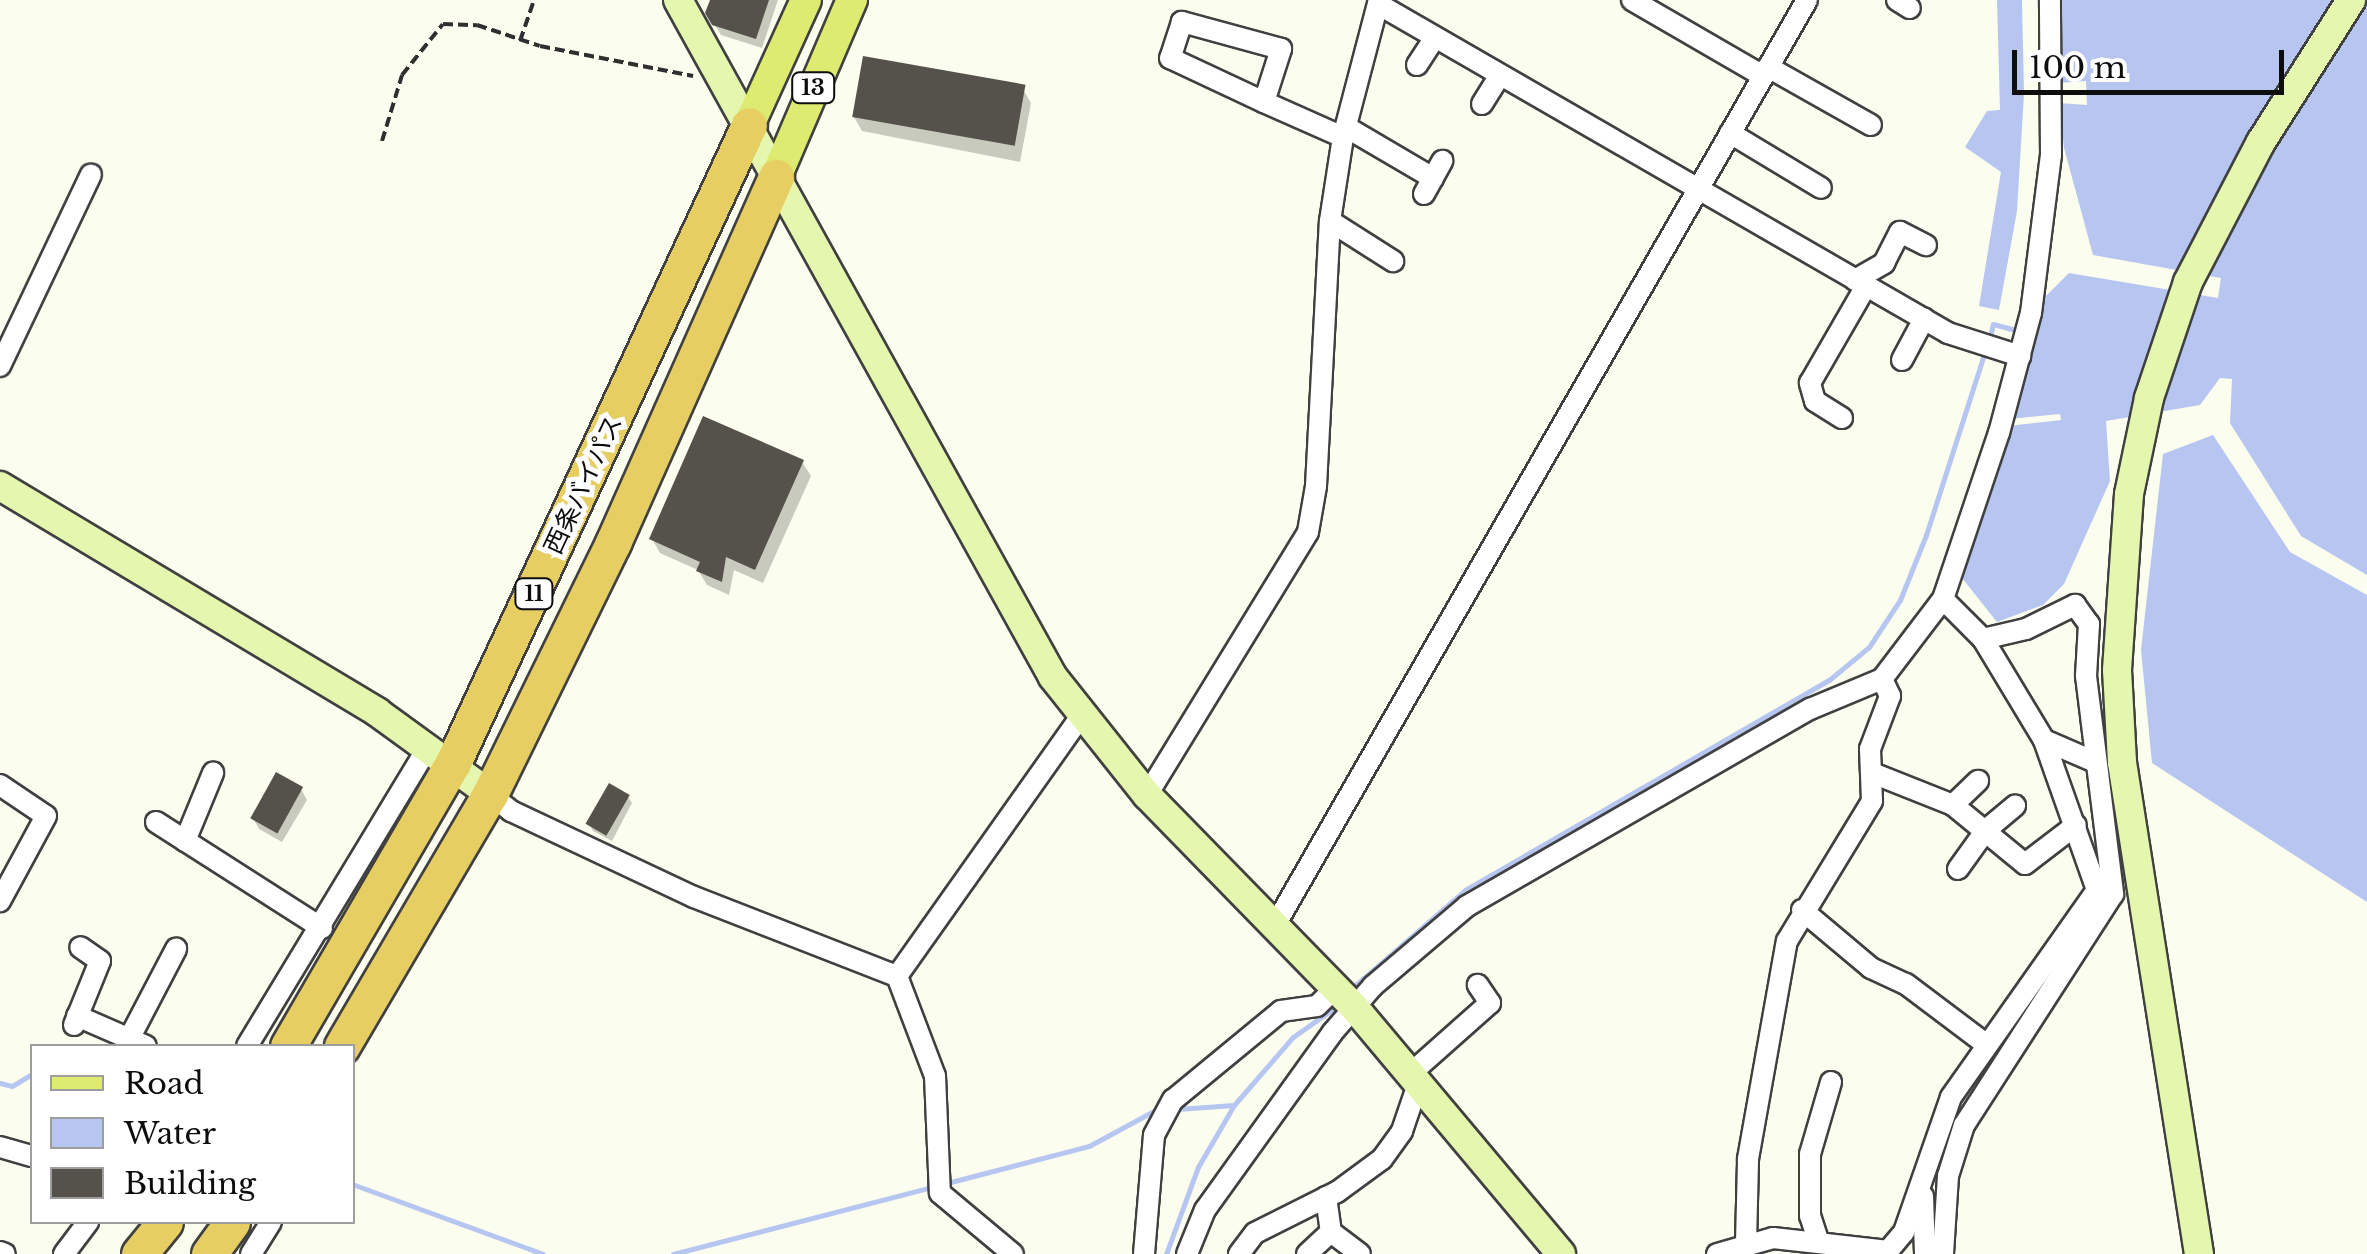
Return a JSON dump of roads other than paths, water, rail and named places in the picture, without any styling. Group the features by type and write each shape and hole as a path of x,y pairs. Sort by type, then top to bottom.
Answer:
{"highway":[{"name":"西条バイパス","path":"289,1044 441,754 749,125"},
{"name":"西条バイパス","path":"343,1044 490,794 614,543 776,177"},
{"path":"139,1254 163,1224"},
{"path":"156,1254 174,1224"},
{"path":"210,1254 231,1224"}],"main road":[{"name":"13","path":"749,125 806,0"},
{"name":"13","path":"776,177 852,0"}],"street":[{"path":"678,0 970,532 1081,716 1147,795 1344,997 1562,1254"},
{"path":"1632,0 1871,125"},
{"path":"1144,1254 1154,1135 1174,1100 1181,1100 1281,1011 1344,997 1468,906 1576,838 1810,709 1882,679 1943,599 2010,353 2050,155 2050,0"},
{"path":"2199,1254 2122,762 2117,670 2129,494 2150,398 2188,282 2261,142 2351,0"},
{"path":"1274,927 1804,1"},
{"path":"1147,795 1308,532 1316,486 1330,222 1344,132 1379,2 1924,319 1972,343 2010,353"},
{"path":"1264,102 1281,48 1182,22 1170,58 1264,102 1344,132 1433,178"},
{"path":"1417,65 1435,37"},
{"path":"1482,104 1500,75"},
{"path":"1730,133 1821,188"},
{"path":"0,366 91,174"},
{"path":"1330,222 1394,261"},
{"path":"1842,418 1815,401 1810,382 1860,283 1884,264 1900,232 1926,245"},
{"path":"1902,360 1924,319"},
{"path":"2,493 441,754 511,810 694,896 896,976 935,1076 940,1193 1013,1254"},
{"path":"1717,1254 1746,1243 1818,1240 1888,1251 1923,1189 1942,1116 1987,1044 2097,890 2044,740 1982,639 1943,599"},
{"path":"1943,1254 1948,1176 1964,1125 2113,894 2086,676 2090,624 2082,610 2062,606 2026,629 1982,639"},
{"path":"1746,1243 1748,1159 1788,940 1802,910 1866,814 1875,774 1870,749 1890,696 1882,679"},
{"path":"896,976 1081,716"},
{"path":"2044,740 2095,762"},
{"path":"248,1044 441,754"},
{"path":"184,840 213,774"},
{"path":"1875,774 1952,804 2025,864 2076,825"},
{"path":"1952,804 1978,781"},
{"path":"0,785 46,816 0,900"},
{"path":"1958,869 1986,830 2015,806"},
{"path":"156,822 322,928"},
{"path":"1802,910 1871,968 1906,984 1987,1044"},
{"path":"80,947 100,961 75,1021 137,1043 176,950"},
{"path":"1240,1254 1255,1233 1326,1197 1394,1145 1414,1079 1490,1003 1478,985"},
{"path":"1187,1254 1206,1210 1344,997"},
{"path":"1480,1012 1495,1031"},
{"path":"1818,1240 1810,1216 1810,1154 1831,1082"},
{"path":"0,1147 30,1155"},
{"path":"1923,1189 1925,1254"},
{"path":"1326,1197 1330,1232 1360,1254"},
{"path":"64,1254 86,1224"},
{"path":"251,1254 270,1224"},
{"path":"1307,1254 1330,1232"}],"water":[{"path":"1997,0 2022,0 2024,94 2017,211 1999,310 1979,306 2001,172 1965,147 1987,111 2000,110"},
{"path":"2058,0 2367,0 2367,575 2301,536 2230,423 2232,379 2220,378 2200,405 2106,421 2110,481 2064,584 2043,605 1997,622 1958,573 2008,426 2061,420 2060,414 2010,419 2039,303 2069,273 2218,298 2221,278 2093,255 2064,148 2059,103 2087,105 2086,81 2059,83"},
{"path":"2213,435 2290,552 2367,595 2367,902 2152,763 2141,650 2163,454"}],"waterway":[{"path":"1989,341 1993,324 2020,331"},
{"path":"1350,990 1465,890 1829,680 1869,647 1900,600 1926,535 1985,351"},
{"path":"1166,1254 1198,1167 1234,1105 1293,1037 1337,1006"},
{"path":"0,1083 12,1086 30,1075"},
{"path":"1177,1109 1234,1105"},
{"path":"947,1183 1089,1146 1161,1107"},
{"path":"355,1185 543,1254"},
{"path":"673,1254 932,1187"}]}
